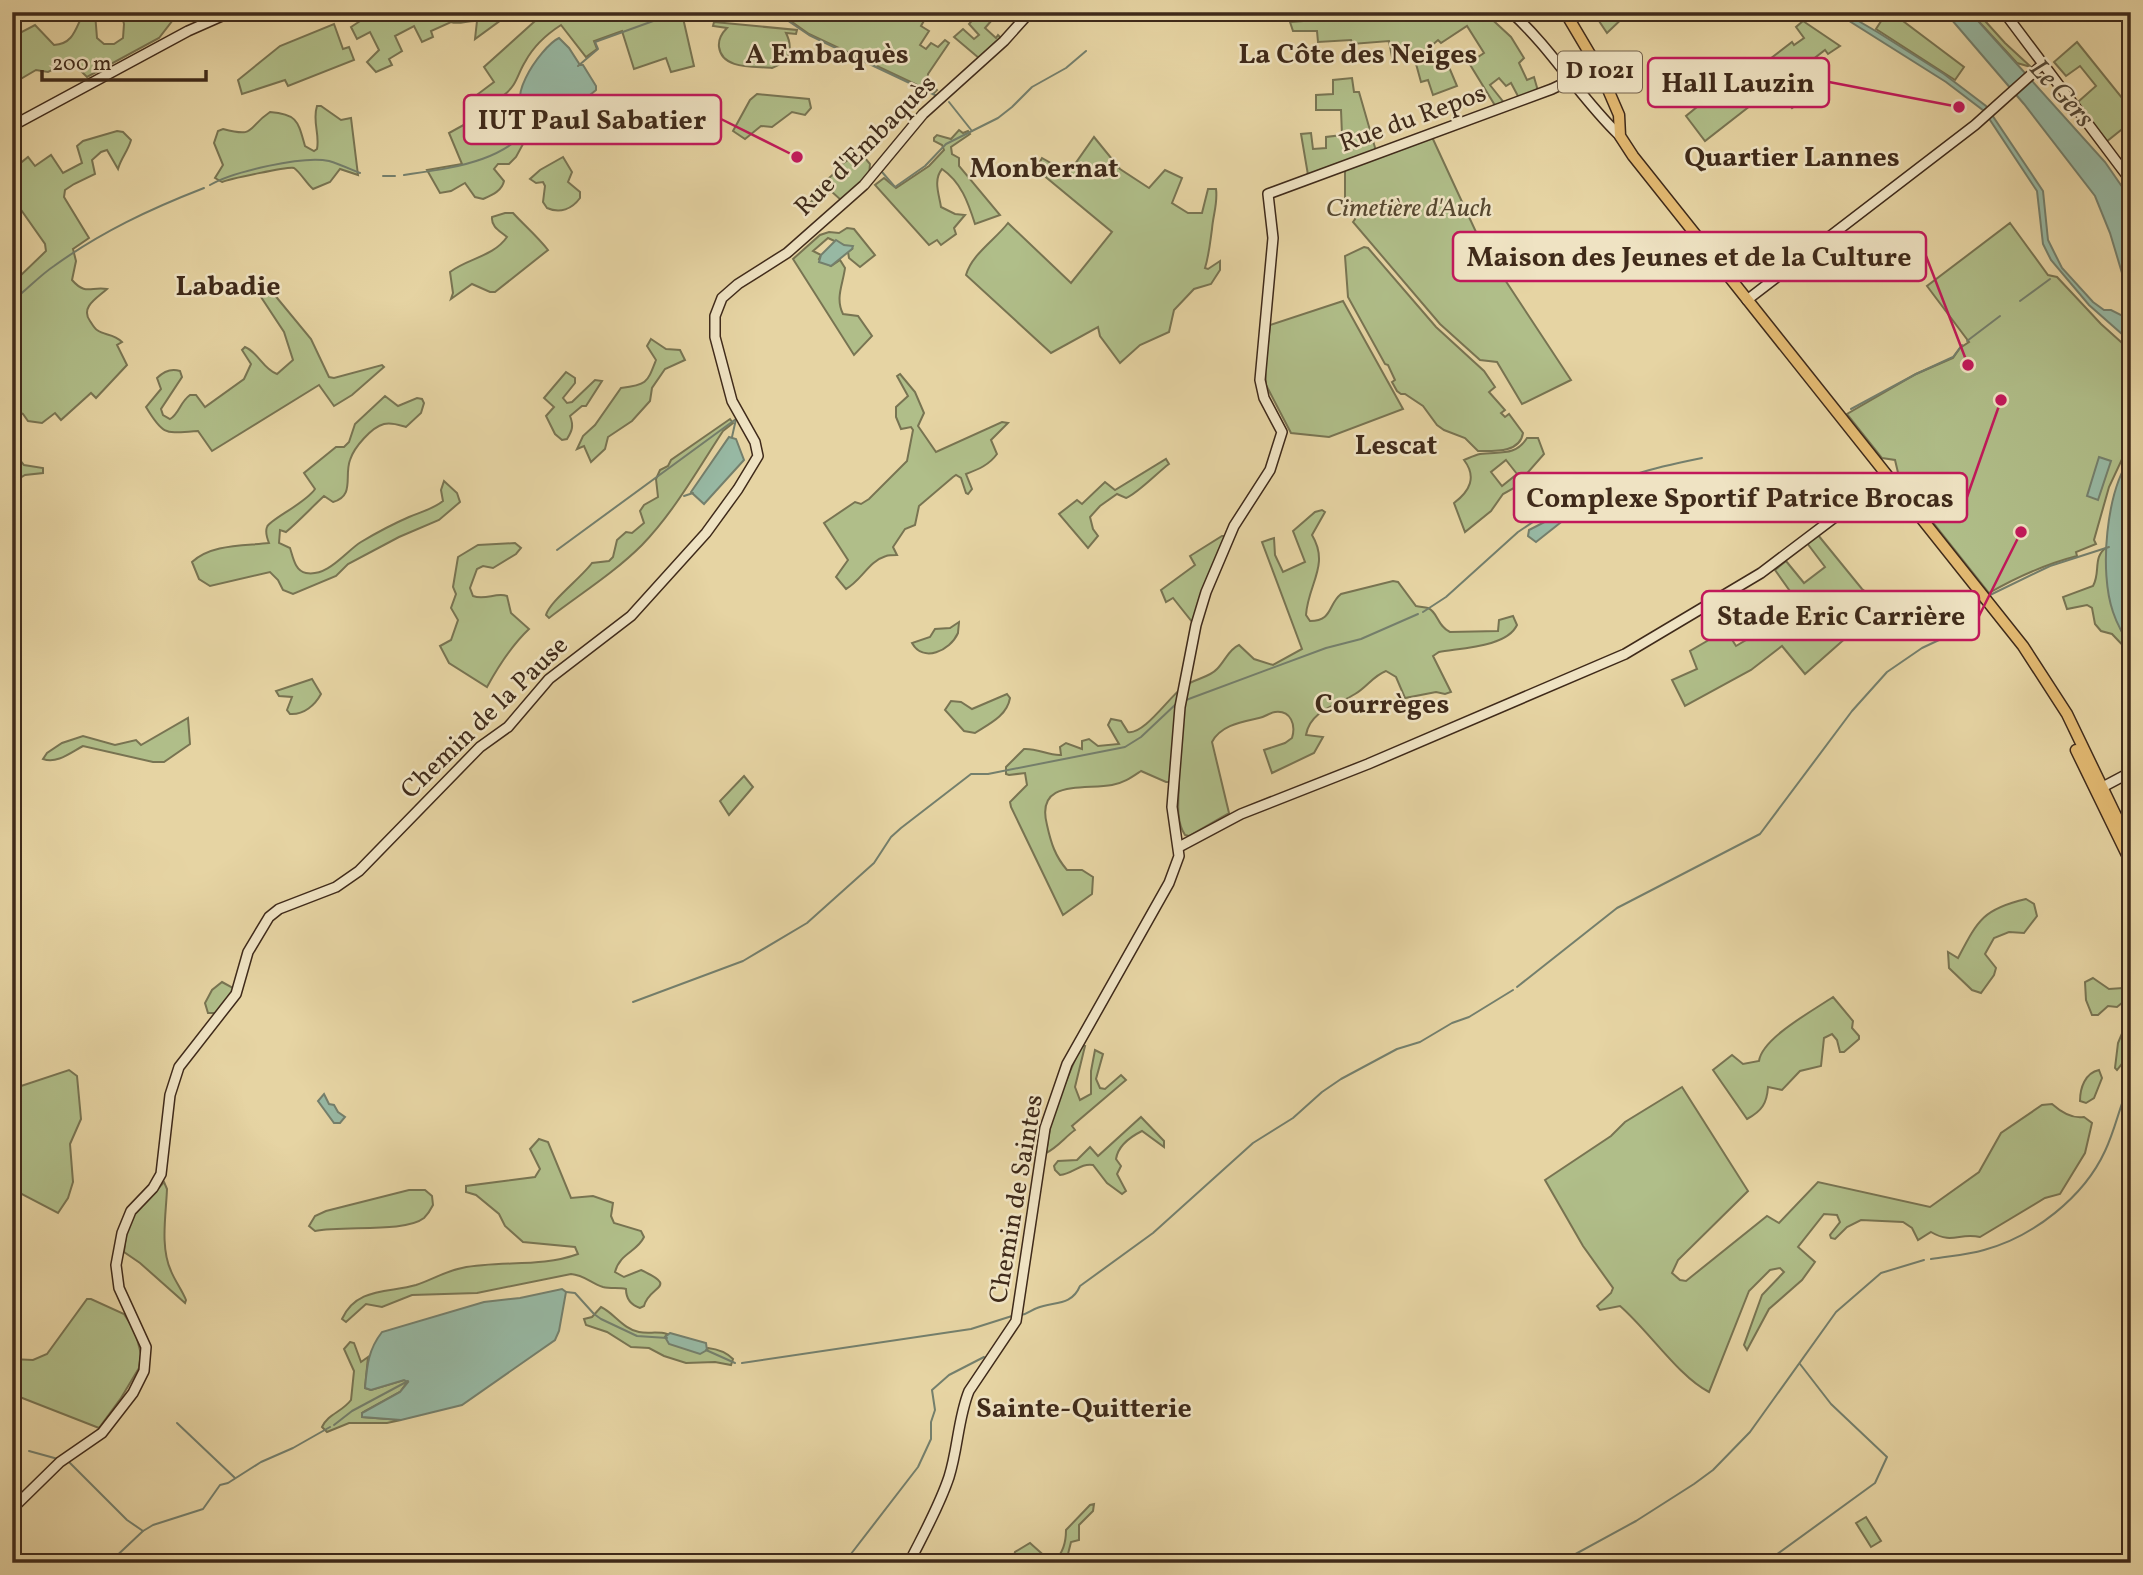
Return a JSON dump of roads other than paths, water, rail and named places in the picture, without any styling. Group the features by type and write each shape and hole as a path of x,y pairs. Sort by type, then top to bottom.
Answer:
{"main road":[{"name":"D 1021","path":"1565,12 1596,64 1613,102 1620,120 1620,136 2023,646 2067,714 2096,774 2099,789 2131,863"},
{"name":"D 1021","path":"2053,694 2061,718 2131,847"}],"street":[{"path":"12,126 188,31 231,12"},
{"name":"Rue d'Embaquès","path":"758,456 755,442 732,401 715,337 715,316 722,298 738,284 787,253 864,185 923,114 1004,41 1030,12"},
{"path":"1511,12 1531,31 1620,136"},
{"path":"2004,12 2131,181"},
{"path":"1747,300 1982,120 2043,64"},
{"name":"Rue du Repos","path":"1179,847 1174,827 1172,788 1180,707 1196,625 1206,592 1234,526 1270,470 1282,432 1261,391 1259,370 1273,238 1268,194 1571,80"},
{"name":"Chemin de la Pause","path":"12,1509 60,1462 102,1433 133,1393 144,1371 146,1347 116,1277 122,1233 131,1211 153,1188 161,1174 170,1095 178,1067 236,994 248,952 270,917 279,909 336,887 359,871 480,747 508,727 549,679 631,616 706,533 758,456"},
{"path":"1179,847 1248,811 1368,764 1633,649 1761,573 1888,477"},
{"path":"2096,774 2112,776 2131,771"},
{"path":"2099,789 2131,771"},
{"name":"Chemin de Saintes","path":"909,1563 935,1512 949,1476 964,1403 969,1391 1016,1321 1045,1128 1067,1064 1170,883 1179,856 1179,847"}],"waterway":[{"path":"578,66 598,49 595,42 656,20 697,12"},
{"path":"775,12 809,35 842,51"},
{"path":"882,172 895,187 925,166 946,144 998,118 1032,87 1066,68 1086,51"},
{"path":"844,52 937,96"},
{"path":"949,102 972,131"},
{"path":"404,175 460,165 496,153 512,144 538,116"},
{"path":"210,185 251,170 303,160 329,161 360,173"},
{"path":"383,176 395,176"},
{"path":"12,301 49,270 90,242 145,213 204,188"},
{"path":"800,247 817,232"},
{"path":"2020,301 2050,279"},
{"path":"1967,341 2000,316"},
{"path":"1851,409 1953,357 1962,345"},
{"path":"557,550 736,419 732,437"},
{"path":"1581,502 1624,479 1702,458"},
{"path":"684,496 693,493"},
{"path":"1423,612 1446,597 1518,532 1539,518 1576,505"},
{"path":"1990,595 2050,566 2109,547"},
{"path":"1517,987 1617,908 1760,834 1852,711 1887,672 1939,640 1980,603"},
{"path":"1186,700 1326,648 1361,639 1418,614"},
{"path":"633,1002 743,961 807,923 874,863 891,837 971,774 988,774 1125,747 1141,737 1176,704"},
{"path":"1021,1315 1072,1297 1080,1286 1153,1233 1253,1143 1293,1118 1341,1079 1397,1049 1420,1042 1452,1023 1469,1017 1513,990"},
{"path":"1931,1259 1971,1253 2002,1244 2021,1236 2055,1213 2096,1168 2109,1142 2131,1081"},
{"path":"1559,1563 1636,1521 1713,1470 1750,1432 1836,1312 1881,1273 1924,1260"},
{"path":"566,1292 575,1293 601,1319 637,1336 667,1338"},
{"path":"742,1363 971,1329 1012,1316"},
{"path":"706,1350 735,1363"},
{"path":"844,1563 918,1467 931,1439 931,1422 935,1410 932,1390 949,1375 984,1357"},
{"path":"1765,1563 1875,1483 1887,1457 1831,1404 1800,1364"},
{"path":"334,1425 352,1411 408,1381"},
{"path":"177,1423 235,1478"},
{"path":"109,1563 143,1531 153,1525 203,1509 220,1485 330,1427"},
{"path":"29,1451 58,1459"},
{"path":"68,1461 127,1520 143,1531"}],"place":[{"name":"Hall Lauzin","path":"1959,107"},
{"name":"IUT Paul Sabatier","path":"797,157"},
{"name":"Maison des Jeunes et de la Culture","path":"1968,365"},
{"name":"Complexe Sportif Patrice Brocas","path":"2001,400"},
{"name":"Stade Eric Carrière","path":"2021,532"}],"district":[{"name":"A Embaquès","path":"827,55"},
{"name":"La Côte des Neiges","path":"1358,55"},
{"name":"Quartier Lannes","path":"1792,158"},
{"name":"Monbernat","path":"1044,169"},
{"name":"Labadie","path":"228,287"},
{"name":"Lescat","path":"1396,446"},
{"name":"Courrèges","path":"1382,705"},
{"name":"Sainte-Quitterie","path":"1084,1409"}],"water label":[{"name":"Le Gers","path":"2061,94"}],"park label":[{"name":"Cimetière d'Auch","path":"1409,209"}]}
